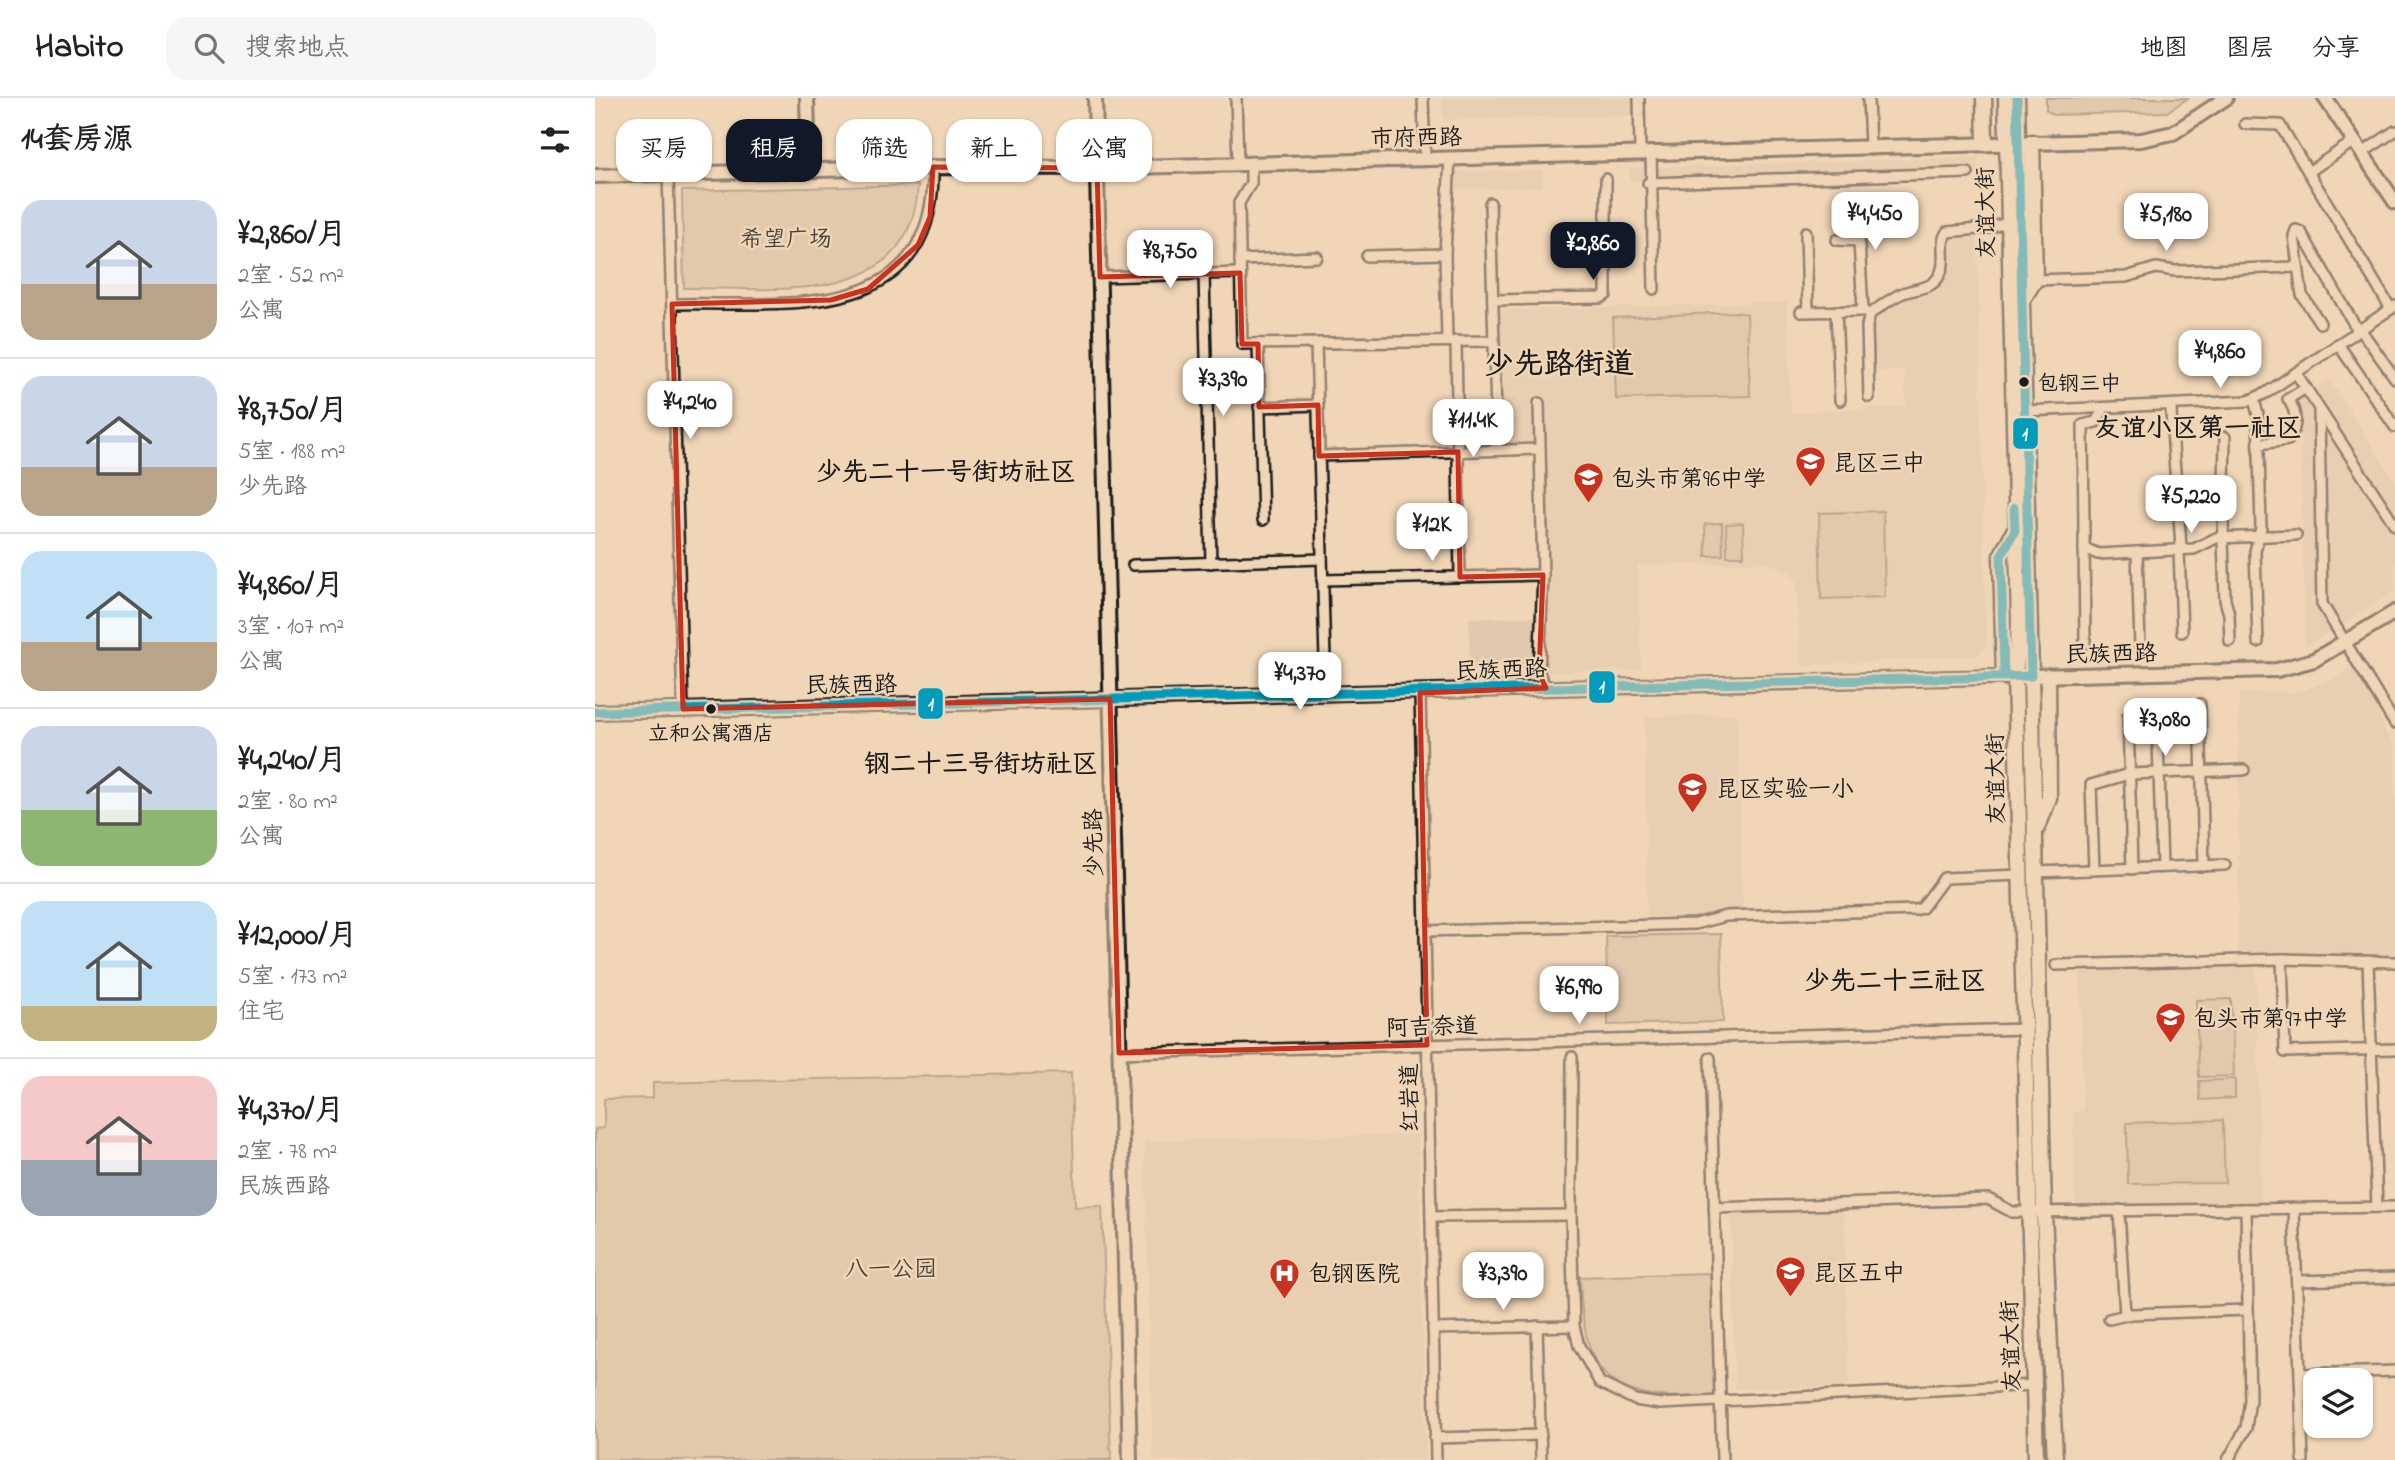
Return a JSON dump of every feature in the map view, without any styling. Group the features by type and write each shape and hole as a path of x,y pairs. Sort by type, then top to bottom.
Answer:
{"main road":[{"path":"807,98 808,119"},
{"name":"少先路","path":"1095,98 1096,119"},
{"path":"1984,98 1985,144"},
{"name":"友谊大街","path":"2005,98 2019,143 2007,223 2015,530 2031,676 2036,872 2032,1029"},
{"name":"友谊大街","path":"2017,98 2025,411 2024,626 2010,677 2017,725 2021,875 2032,1029 2037,1212 2034,1385 2036,1460"},
{"name":"市府西路","path":"1152,166 2161,137 2187,125 2225,98"},
{"path":"2325,98 2395,202"},
{"path":"2019,143 2035,281 2023,301"},
{"name":"市府西路","path":"822,170 1056,168"},
{"name":"市府西路","path":"595,176 616,175"},
{"name":"少先路","path":"1097,182 1130,1460"},
{"path":"2010,677 2001,556 2015,530"},
{"name":"民族西路","path":"595,712 2277,670 2305,664 2344,644 2395,612"},
{"path":"2035,835 2049,798 2048,676"},
{"path":"2017,725 2032,724"},
{"name":"友谊大街","path":"2037,1212 2055,1460"}],"street":[{"path":"1236,98 1244,162 1251,183 1238,204 1242,344 1494,341"},
{"path":"1423,98 1425,158"},
{"path":"1639,98 1650,182 1654,289"},
{"path":"1868,98 1870,146"},
{"path":"2025,411 2232,404 2254,399 2393,310 2280,125 2245,124"},
{"path":"2362,153 2395,131"},
{"path":"2310,171 2354,141"},
{"path":"1450,157 1445,254 1458,452 1460,577"},
{"path":"672,304 831,299 868,289 908,259 918,245 930,217 933,167"},
{"path":"1650,182 1968,173"},
{"path":"1493,300 1601,298 1606,295 1606,179"},
{"path":"669,182 683,709"},
{"path":"1490,203 1497,450"},
{"path":"1806,232 1805,312 1866,312 1902,293 1921,291 1933,283 1943,266 1943,240 1947,232 1988,228 2007,223"},
{"path":"2320,323 2302,295 2294,236 2298,230 2359,330 2395,378"},
{"path":"1837,240 1859,241 1867,326 1869,397"},
{"path":"1367,256 1445,254"},
{"path":"1240,260 1317,257"},
{"path":"2035,281 2126,277 2156,268 2175,271 2298,267"},
{"path":"1100,278 1240,273"},
{"path":"1204,274 1211,563"},
{"path":"1836,311 1840,400"},
{"path":"1316,343 1325,695"},
{"path":"1258,344 1263,520"},
{"path":"2338,344 2395,427"},
{"path":"2296,373 2395,525"},
{"path":"2259,444 2288,440 2295,430 2295,411 2288,399 2306,388"},
{"path":"2254,399 2259,444 2261,535 2255,551 2258,642"},
{"path":"1539,403 1543,575 1539,673 1546,688"},
{"path":"1259,407 1318,404"},
{"path":"2171,406 2173,468 2179,485 2182,632"},
{"path":"2085,643 2083,425 2096,422 2104,408"},
{"path":"2319,409 2321,598 2324,609 2344,644 2395,723"},
{"path":"2225,437 2223,538 2225,603 2229,614 2230,641"},
{"path":"1319,456 1540,449"},
{"path":"2084,548 2092,549 2098,554 2180,550 2201,547 2223,538 2296,535"},
{"path":"2137,552 2140,646"},
{"path":"1133,565 1322,559"},
{"path":"1322,580 1543,575"},
{"name":"红岩道","path":"1420,693 1436,1460"},
{"path":"2200,704 2204,866"},
{"path":"2157,708 2162,867"},
{"path":"2128,716 2132,869"},
{"path":"2094,870 2091,785 2129,774 2244,770"},
{"path":"2036,872 2225,865"},
{"path":"1425,931 1695,925 1726,916 1915,910 1922,908 1944,878 2021,875"},
{"path":"2282,959 2285,1052 2395,1049"},
{"path":"2056,965 2282,959 2395,962"},
{"path":"2368,961 2377,1207"},
{"name":"阿吉奈道","path":"1119,1053 2032,1029"},
{"path":"1572,1058 1571,1215 1574,1326 1579,1346 1600,1383 1635,1400 1660,1404 2034,1385"},
{"path":"1710,1058 1722,1460"},
{"path":"1714,1208 1988,1199 2012,1212 2395,1206"},
{"path":"2294,1208 2303,1460"},
{"path":"2228,1460 2238,1446 2249,1415 2246,1209"},
{"path":"2119,1210 2125,1315"},
{"path":"1431,1217 1571,1215"},
{"path":"2297,1281 2395,1278"},
{"path":"2109,1319 2125,1315 2247,1310"},
{"path":"1537,1326 1541,1460"},
{"path":"1433,1329 1574,1326"},
{"path":"2300,1374 2395,1371"},
{"path":"1435,1438 1541,1435"}],"highlighted area":[{"path":"933,167 1097,168 1100,277 1240,273 1242,344 1258,344 1259,407 1318,405 1319,456 1458,452 1460,577 1543,575 1539,673 1546,688 1420,693 1427,1045 1119,1053 1110,699 683,709 672,304 831,300 868,289 918,245 930,217"}],"shaded area":[{"path":"1442,98 1634,98 1635,115 1443,120"},
{"path":"1977,157 1978,173 1630,181 1630,168"},
{"path":"1543,170 1543,187 1451,189 1451,172"},
{"path":"1977,231 1986,646 1979,655 1801,666 1796,580 1792,574 1769,563 1638,565 1641,670 1544,672 1543,663 1470,670 1469,618 1537,617 1542,650 1536,443 1494,444 1490,311 1787,302 1791,413 1906,406 1904,371 1872,371 1870,315 1907,295 1934,288 1948,236"},
{"path":"2329,379 2395,481 2395,592 2305,647 2300,411 2294,401"},
{"path":"2363,659 2385,732 2395,747 2395,955 2238,953 2239,693 2297,692 2334,679"},
{"name":"昆区实验一小","path":"1737,714 1743,914 1647,917 1645,717"},
{"name":"包头市第97中学","path":"2256,965 2261,1202 2075,1206 2073,1112 2083,1111 2080,969"},
{"name":"包钢医院","path":"1418,1134 1426,1460 1153,1460 1144,1141"},
{"name":"昆区五中","path":"1844,1210 1849,1386 1735,1389 1731,1213"}],"green space":[{"path":"2046,98 2188,98 2167,112 2054,115 2046,110"},
{"name":"希望广场","path":"918,185 910,226 891,254 865,273 832,283 796,288 684,288 682,191"},
{"path":"1736,312 1747,314 1750,396 1616,399 1613,318"},
{"path":"1883,511 1885,597 1821,599 1819,513"},
{"path":"1722,523 1723,555 1706,556 1705,524"},
{"path":"1743,523 1744,556 1727,556 1726,524"},
{"path":"1721,934 1723,1022 1608,1025 1606,936"},
{"path":"2231,999 2234,1076 2199,1077 2196,1000"},
{"name":"八一公园","path":"1071,1073 1075,1207 1102,1206 1111,1460 595,1460 595,1129 604,1128 604,1099 653,1098 653,1083"},
{"path":"2235,1079 2235,1098 2200,1100 2199,1081"},
{"path":"2223,1120 2225,1183 2128,1184 2127,1123"},
{"path":"1708,1273 1712,1276 1715,1396 1650,1395 1627,1389 1610,1378 1597,1363 1588,1341 1582,1313 1580,1277"}],"transit line":[{"name":"1","path":"595,712 2031,676 2017,98"},
{"name":"1","path":"2004,677 2001,556 2015,530 2014,508"}],"place":[{"name":"包钢三中","path":"2024,382"},
{"name":"昆区三中","path":"1810,489"},
{"name":"包头市第96中学","path":"1588,505"},
{"name":"立和公寓酒店","path":"711,709"},
{"name":"昆区实验一小","path":"1693,815"},
{"name":"包头市第97中学","path":"2170,1045"},
{"name":"昆区五中","path":"1790,1299"},
{"name":"包钢医院","path":"1285,1300"}],"district":[{"name":"少先路街道","path":"1559,363"},
{"name":"友谊小区第一社区","path":"2198,427"},
{"name":"少先二十一号街坊社区","path":"946,471"},
{"name":"钢二十三号街坊社区","path":"981,763"},
{"name":"少先二十三社区","path":"1895,980"}]}
